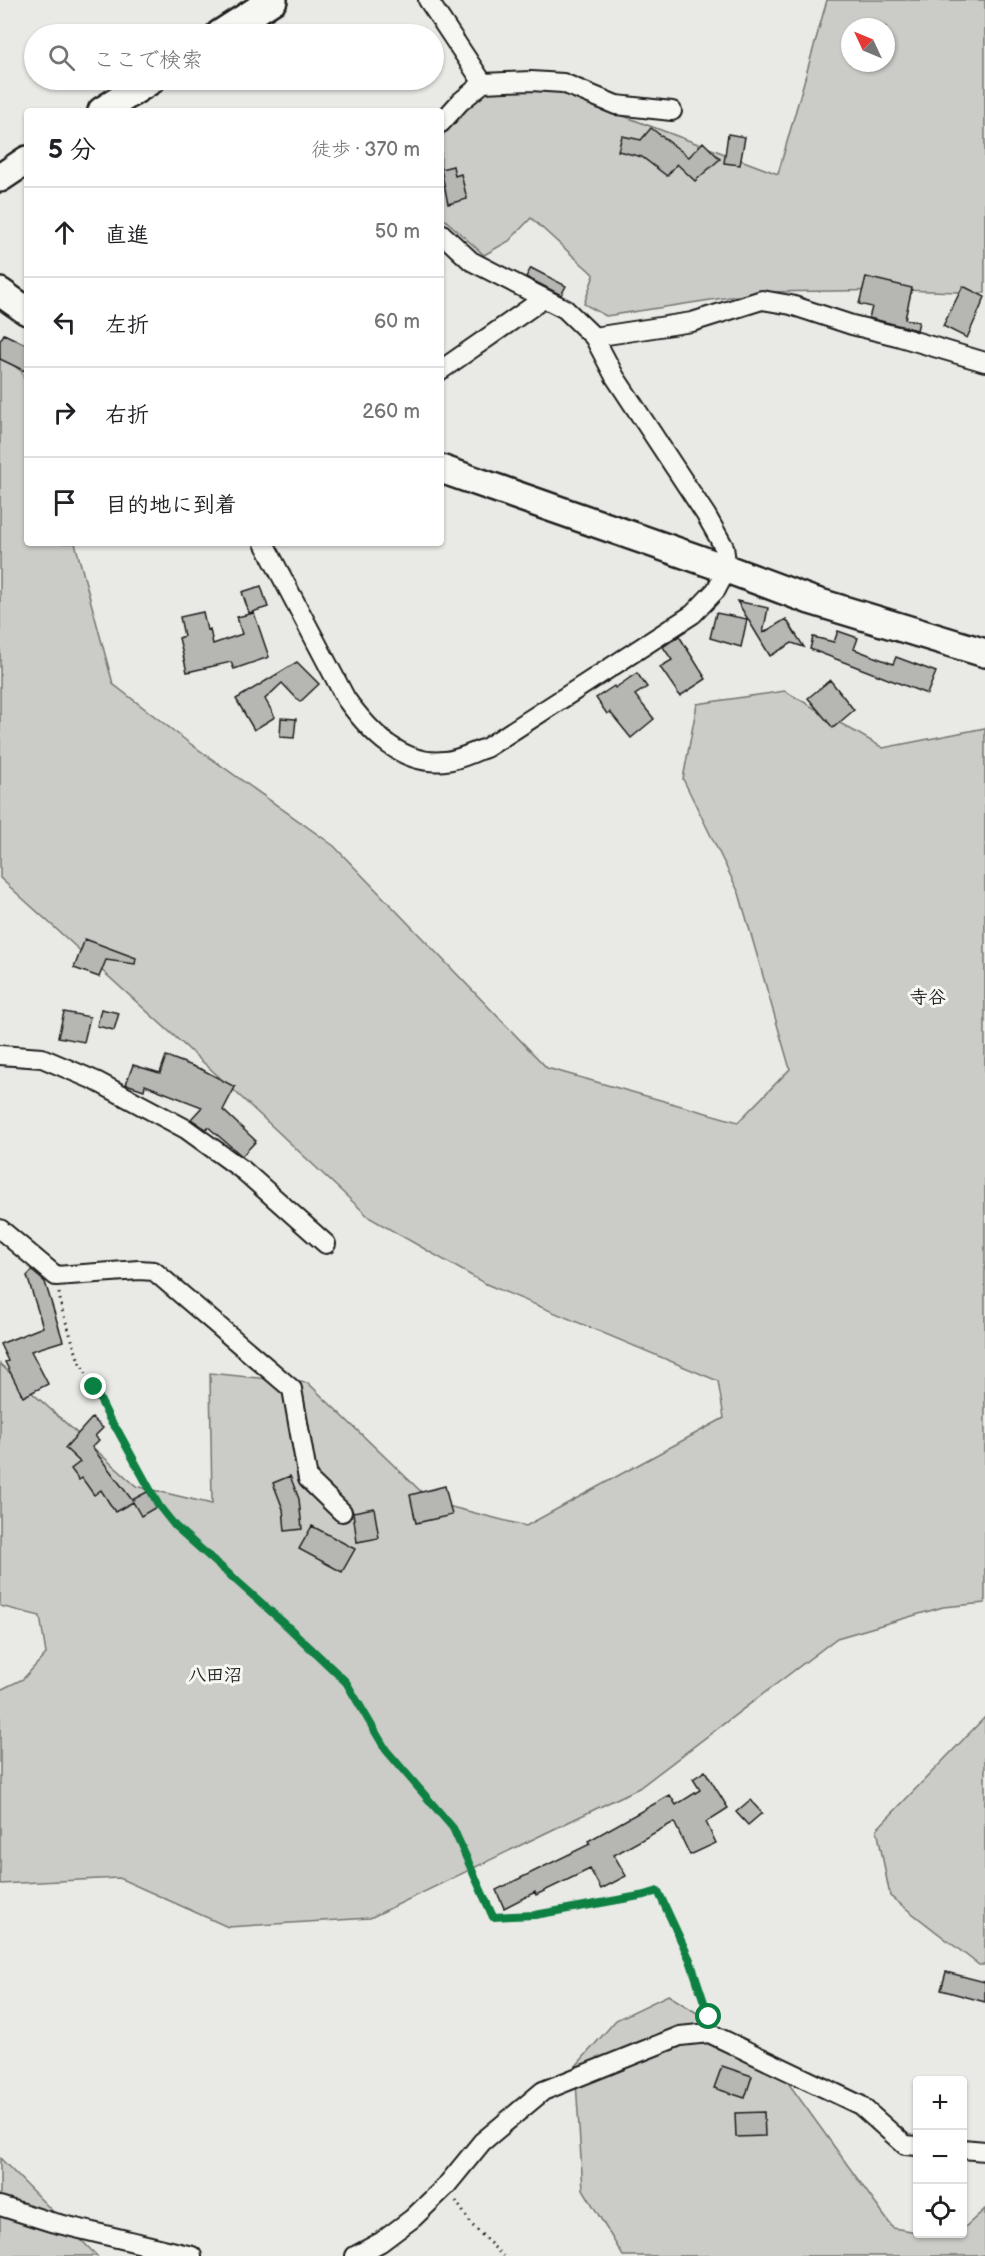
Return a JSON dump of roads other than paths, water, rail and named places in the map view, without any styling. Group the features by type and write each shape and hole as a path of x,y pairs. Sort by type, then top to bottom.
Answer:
{"street":[{"path":"236,24 273,0"},
{"path":"428,0 444,24"},
{"path":"444,24 483,83"},
{"path":"444,120 460,102 483,83 531,81 563,83 616,105 672,111"},
{"path":"107,108 135,90"},
{"path":"0,178 24,162"},
{"path":"266,546 352,708 382,741 409,757 424,762 448,761 486,748 693,614 716,590 727,569 724,547 706,515 615,376 594,337 565,309 471,261 444,236"},
{"path":"0,292 24,309"},
{"path":"444,368 543,299"},
{"path":"594,337 692,322 762,300 791,305 852,326 897,336 985,362"},
{"path":"444,470 810,600 985,653"},
{"path":"0,1055 42,1058 96,1081 186,1130 244,1171 326,1244"},
{"path":"0,1229 56,1276 154,1271 292,1389 308,1479 342,1512"},
{"path":"355,2256 397,2230 446,2186 482,2142 543,2091 680,2036 709,2033 861,2105 905,2145 913,2146"},
{"path":"967,2150 985,2151"},
{"path":"0,2206 51,2222 192,2256"}],"district":[{"name":"寺谷","path":"928,997"},
{"name":"八田沼","path":"215,1675"}]}
